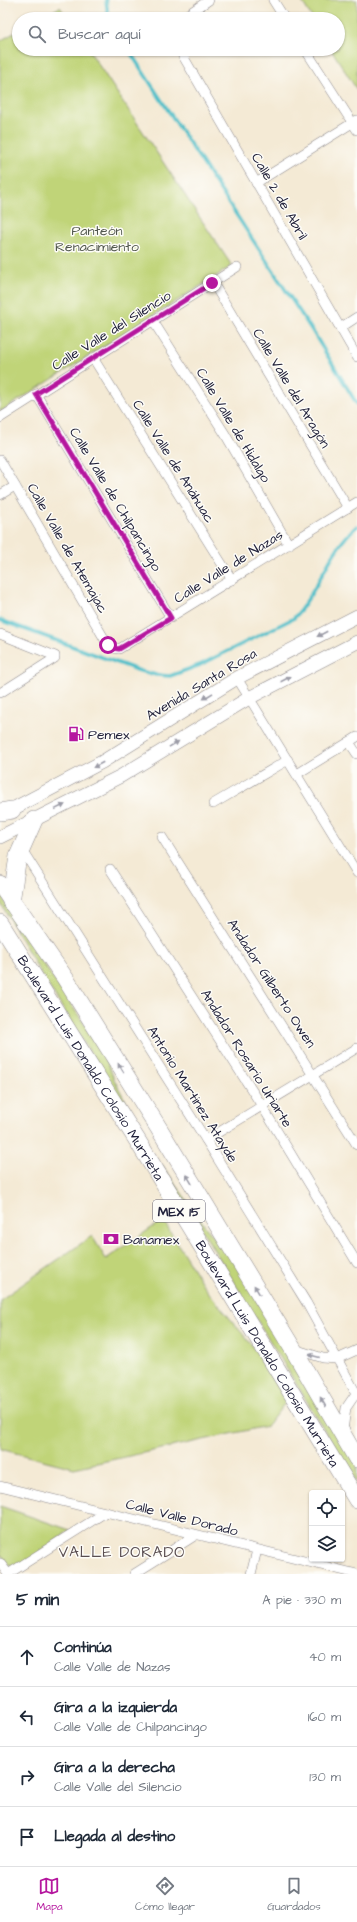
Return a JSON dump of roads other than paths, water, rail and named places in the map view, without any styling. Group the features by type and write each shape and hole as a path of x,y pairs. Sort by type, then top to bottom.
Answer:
{"highway":[{"path":"11,902 15,870 21,848 34,820"},
{"name":"Boulevard Luis Donaldo Colosio Murrieta","path":"0,884 69,984 292,1349 357,1459"},
{"name":"Boulevard Luis Donaldo Colosio Murrieta","path":"0,923 137,1140 357,1500"}],"main road":[{"name":"Avenida Santa Rosa","path":"4,813 102,762 237,678 357,616"},
{"path":"0,837 121,776 249,698 357,642"}],"street":[{"path":"191,12 209,0"},
{"path":"273,0 281,12"},
{"name":"Calle 2 de Abril","path":"183,56 357,357"},
{"path":"256,183 356,124 310,56"},
{"name":"Calle Valle del Silencio","path":"0,418 237,267"},
{"name":"Calle Valle del Aragón","path":"212,283 348,508"},
{"path":"340,328 357,317"},
{"name":"Calle Valle de Hidalgo","path":"153,320 225,434 289,545"},
{"name":"Calle Valle de Anáhuac","path":"93,358 232,580"},
{"name":"Calle Valle de Chilpancingo","path":"36,394 171,618"},
{"name":"Calle Valle de Atemajac","path":"0,460 108,645 113,648"},
{"path":"0,495 15,486"},
{"name":"Calle Valle de Nazas","path":"113,648 119,649 171,618 357,502"},
{"path":"0,634 53,654 55,658 0,693"},
{"path":"237,678 357,873"},
{"path":"297,774 353,739 357,754"},
{"path":"213,804 288,760"},
{"name":"Andador Gilberto Owen","path":"162,837 357,1145"},
{"name":"Antonio Martinez Atayde","path":"21,848 206,1140 306,1302 357,1393"},
{"name":"Andador Rosario Uriarte","path":"110,870 262,1106 357,1262"},
{"path":"206,1140 357,1048"},
{"path":"292,1349 323,1358 337,1359 357,1350"},
{"path":"343,1437 346,1408 357,1393"},
{"name":"Calle Valle Dorado","path":"0,1486 257,1550 324,1570 357,1574"},
{"path":"0,1563 8,1574 106,1512"},
{"path":"134,1574 196,1535"},
{"path":"251,1574 257,1550"}],"waterway":[{"path":"106,0 108,12"},
{"path":"133,56 313,332 357,404"},
{"path":"0,620 140,671 156,675 170,676 200,665 294,618 303,607 331,558 347,536 357,526"}],"place":[{"name":"Pemex","path":"76,734"},
{"name":"Banamex","path":"111,1239"}],"district":[{"name":"VALLE DORADO","path":"122,1552"}],"park label":[{"name":"Panteón Renacimiento","path":"97,238"}]}
